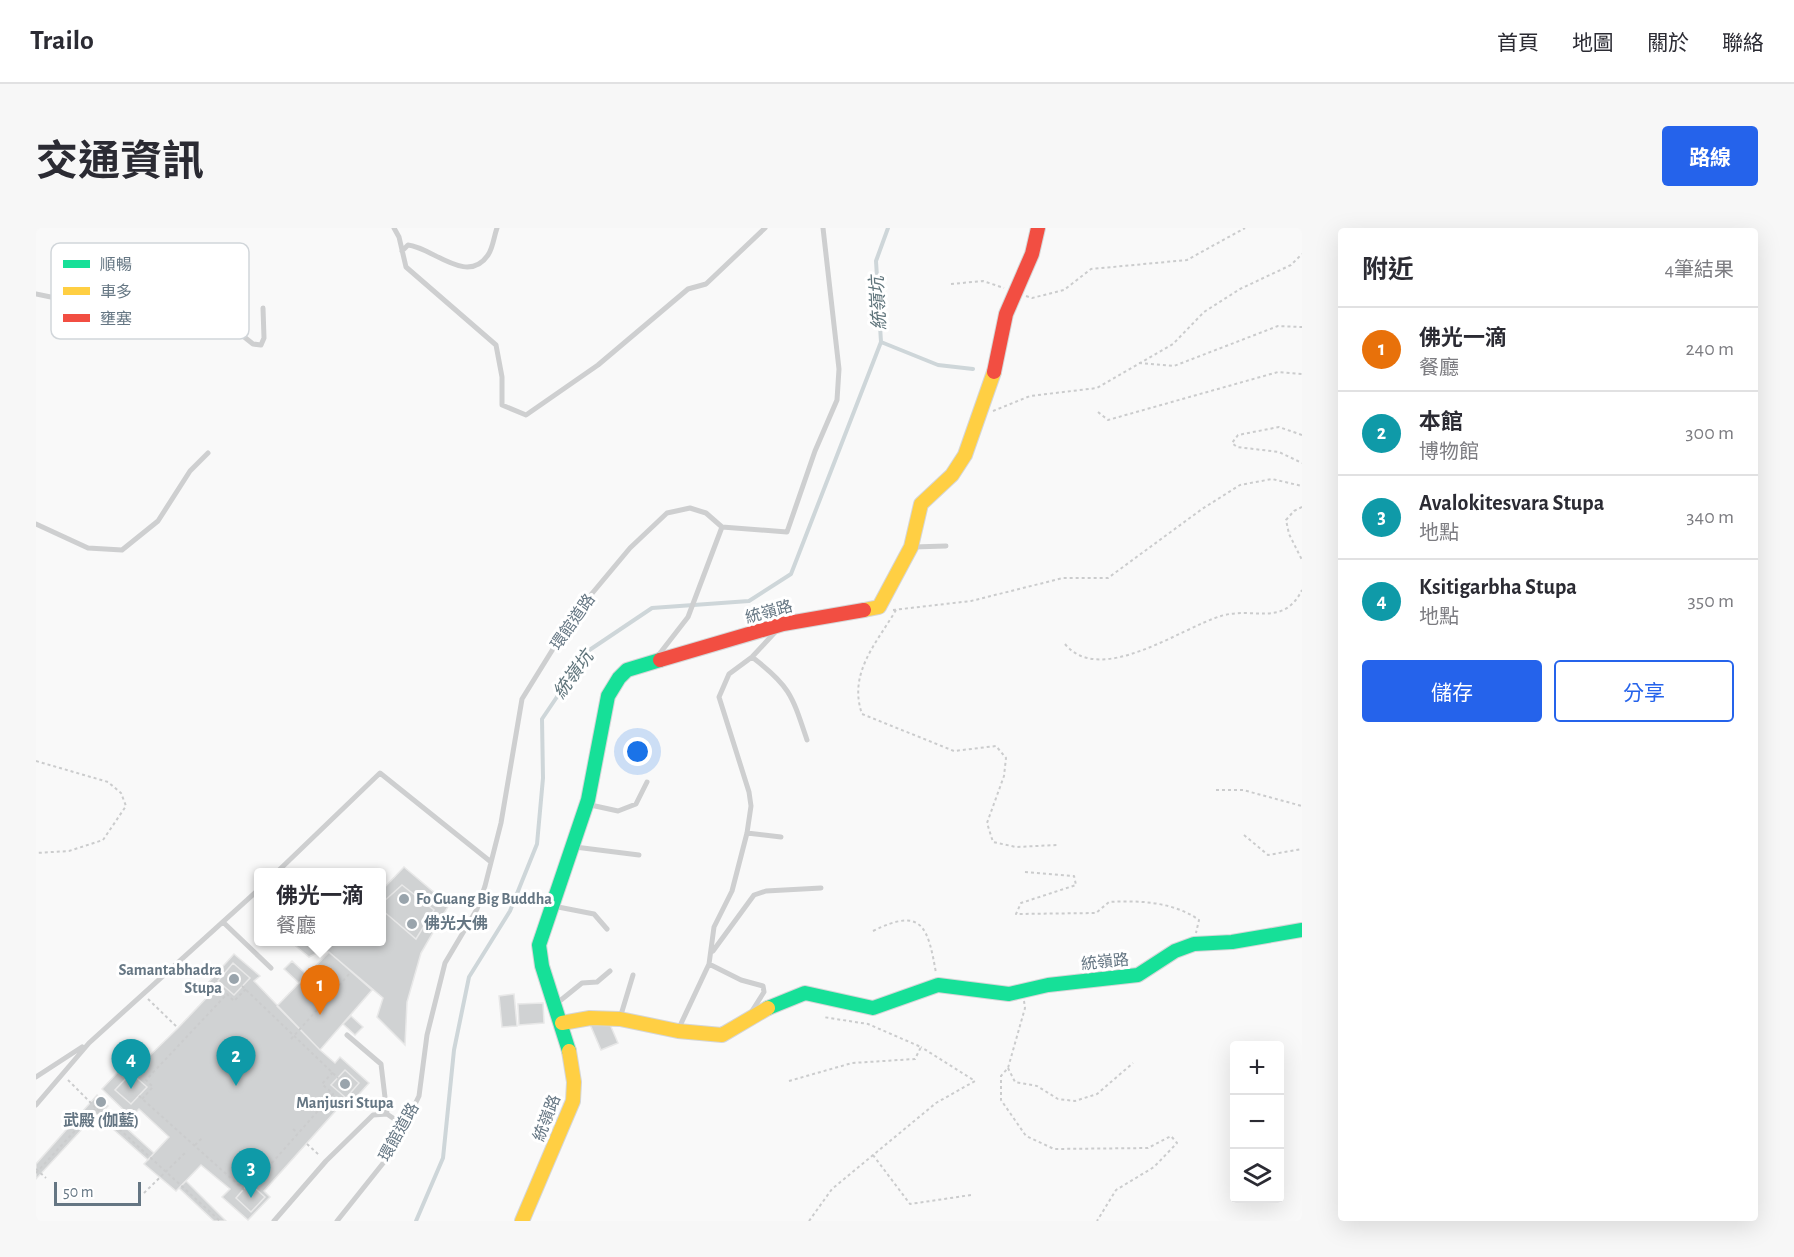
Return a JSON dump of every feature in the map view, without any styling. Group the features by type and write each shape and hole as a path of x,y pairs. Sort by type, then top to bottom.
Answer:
{"street":[{"path":"879,607 911,547 921,504 952,475 965,455 976,418 997,364 1005,314 1032,254 1038,228"},
{"name":"統嶺路","path":"522,1221 573,1101 575,1089 562,1023 539,959 539,945 595,777 605,711 612,688 627,670 783,624 879,607"},
{"name":"統嶺路","path":"562,1023 590,1018 620,1019 678,1031 722,1035 770,1006 805,993 873,1008 938,985 1009,994 1022,990 1138,975 1175,951 1194,944 1232,942 1302,930"}],"lane":[{"path":"394,228 399,237 406,267 496,345 502,377 502,405 526,414 598,365 688,289 706,284 765,228"},
{"path":"402,251 408,245 417,246 452,265 468,267 479,263 488,254 497,228"},
{"path":"652,663 688,617 722,527 787,531 815,451 837,400 839,369 824,228"},
{"path":"36,294 51,297"},
{"path":"247,339 254,344 261,345 264,338 263,308"},
{"path":"36,524 88,548 122,550 158,521 190,471 208,453"},
{"name":"環館道路","path":"337,1221 392,1152 419,1096 427,1035 445,963 477,909 491,862 522,699 574,615 630,548 667,513 690,508 705,513 722,527"},
{"path":"911,547 946,546"},
{"path":"678,1031 709,964 714,927 732,891 751,806 749,792 718,697 729,675 752,657 783,624"},
{"path":"752,657 780,678 794,700 807,740"},
{"path":"282,868 380,773 491,862"},
{"path":"585,804 618,811 636,804 647,782"},
{"path":"747,832 781,837"},
{"path":"572,847 639,855"},
{"path":"712,952 754,895 766,891 821,888"},
{"path":"36,1105 89,1042 254,894"},
{"path":"551,906 594,914 607,928"},
{"path":"224,923 270,968"},
{"path":"709,964 741,980 763,986 760,1000 740,1026"},
{"path":"554,1005 582,983 597,982 610,971"},
{"path":"620,1019 633,975"},
{"path":"347,1035 381,1064 387,1114"},
{"path":"36,1077 89,1042"},
{"path":"274,1221 326,1161 373,1115 387,1114 406,1127"}],"path":[{"path":"951,284 983,281 1032,298 1064,290 1091,269 1187,260 1245,228"},
{"path":"976,418 1030,396 1097,388 1136,363 1173,344 1213,306 1240,289 1291,265 1302,254"},
{"path":"1136,363 1174,366 1278,326 1302,327"},
{"path":"1098,412 1108,420 1278,372 1302,374"},
{"path":"1302,435 1278,426 1238,435 1232,442 1237,447 1279,452 1302,463"},
{"path":"879,607 896,610 971,601 1063,578 1087,580 1108,578 1202,509 1240,485 1272,479 1302,486"},
{"path":"1302,507 1294,511 1286,520 1289,534 1302,560"},
{"path":"1065,644 1073,654 1088,660 1129,654 1222,615 1281,613 1296,601 1302,590"},
{"path":"896,610 860,669 856,697 862,714 954,752 996,746 1006,758 1004,776 987,823 993,842 1016,847 1057,845"},
{"path":"36,761 108,782 121,793 126,806 103,840 69,851 36,853"},
{"path":"1216,790 1243,790 1302,806"},
{"path":"1244,835 1268,855 1302,849"},
{"path":"1025,872 1074,876 1076,885 1021,903 1016,914 1096,913 1108,902 1142,900 1189,913 1199,920 1194,944"},
{"path":"873,931 892,922 906,920 919,924 930,936 938,985"},
{"path":"291,1039 351,972"},
{"path":"242,986 338,1077"},
{"path":"243,1190 140,1097 153,1087 146,1080 227,994 234,1001 246,989"},
{"path":"1022,990 1025,1008 1008,1068 1001,1076 1001,1100 1026,1136 1054,1149 1148,1148 1171,1136 1177,1143 1154,1167 1116,1190 1097,1221"},
{"path":"143,994 178,1028"},
{"path":"809,1221 832,1189 936,1103 975,1081 921,1047 868,1024 823,1017"},
{"path":"186,1036 189,1040"},
{"path":"789,1081 852,1063 915,1059 921,1047"},
{"path":"1008,1068 1015,1082 1037,1086 1058,1099 1075,1101 1097,1094 1133,1063"},
{"path":"239,1186 248,1176 255,1182 333,1094 322,1084 333,1072"},
{"path":"61,1074 220,1221"},
{"path":"46,1178 37,1170 96,1108"},
{"path":"293,1129 298,1133"},
{"path":"195,1145 202,1138"},
{"path":"307,1144 326,1161"},
{"path":"144,1193 187,1151"},
{"path":"873,1155 910,1204 970,1195"}],"building":[{"path":"404,867 449,905 421,953 407,1002 405,1045 377,1017 383,998 325,949 309,957 296,946 386,946 386,886"},
{"name":"佛光大佛","path":"402,885 434,910 416,939 386,913 386,899"},
{"path":"329,952 372,990 320,1050 277,1006"},
{"path":"234,954 260,976 254,981 320,1050 335,1063 340,1057 369,1083 345,1110 340,1106 264,1191 270,1197 248,1220 222,1197 230,1189 201,1165 176,1191 144,1164 169,1137 139,1109 131,1117 102,1089 132,1057 140,1065 178,1028 213,991 206,985"},
{"path":"292,961 307,975 299,983 284,969"},
{"name":"Samantabhadra Stupa","path":"233,963 250,978 234,995 218,981"},
{"path":"514,994 517,1026 502,1027 499,996"},
{"path":"543,1003 544,1023 519,1025 518,1004"},
{"path":"351,1016 363,1027 355,1035 343,1024"},
{"path":"589,1022 609,1022 618,1043 601,1050"},
{"name":"Manjusri Stupa","path":"345,1070 359,1083 346,1098 331,1085"},
{"path":"131,1073 147,1087 131,1104 115,1090"},
{"path":"97,1095 108,1106 105,1109 154,1153 148,1160 96,1114 36,1179 36,1164"},
{"path":"186,1181 226,1221 214,1221 179,1188"},
{"path":"249,1183 265,1197 251,1212 236,1198"}],"waterway":[{"name":"統嶺坑","path":"416,1221 443,1158 454,1050 469,977 510,911 537,844 543,778 542,719 588,651 652,608 749,601 791,574 881,342 876,261 888,228"},
{"path":"881,342 938,365 973,369"}],"traffic: fast":[{"path":"569,1051 542,966 539,945 588,800 608,696 627,670 660,660"},
{"path":"768,1008 805,993 873,1008 938,985 1009,994 1048,985 1138,975 1175,951 1194,944 1232,942 1302,930"}],"traffic: slow":[{"path":"864,610 879,607 911,547 921,504 952,475 965,455 994,372"},
{"path":"562,1023 590,1018 620,1019 678,1031 722,1035 768,1008"},
{"path":"522,1221 573,1101 574,1082 569,1051"}],"traffic: jam":[{"path":"994,372 1006,314 1032,254 1038,228"},
{"path":"660,660 783,624 864,610"}],"place":[{"name":"Fo Guang Big Buddha","path":"404,899"},
{"name":"佛光大佛","path":"412,924"},
{"name":"Samantabhadra Stupa","path":"234,979"},
{"name":"佛光一滴","path":"320,1015"},
{"name":"Manjusri Stupa","path":"345,1084"},
{"name":"本館","path":"236,1086"},
{"name":"Ksitigarbha Stupa","path":"131,1089"},
{"name":"武殿 (伽藍)","path":"101,1102"},
{"name":"Avalokitesvara Stupa","path":"251,1198"}]}
